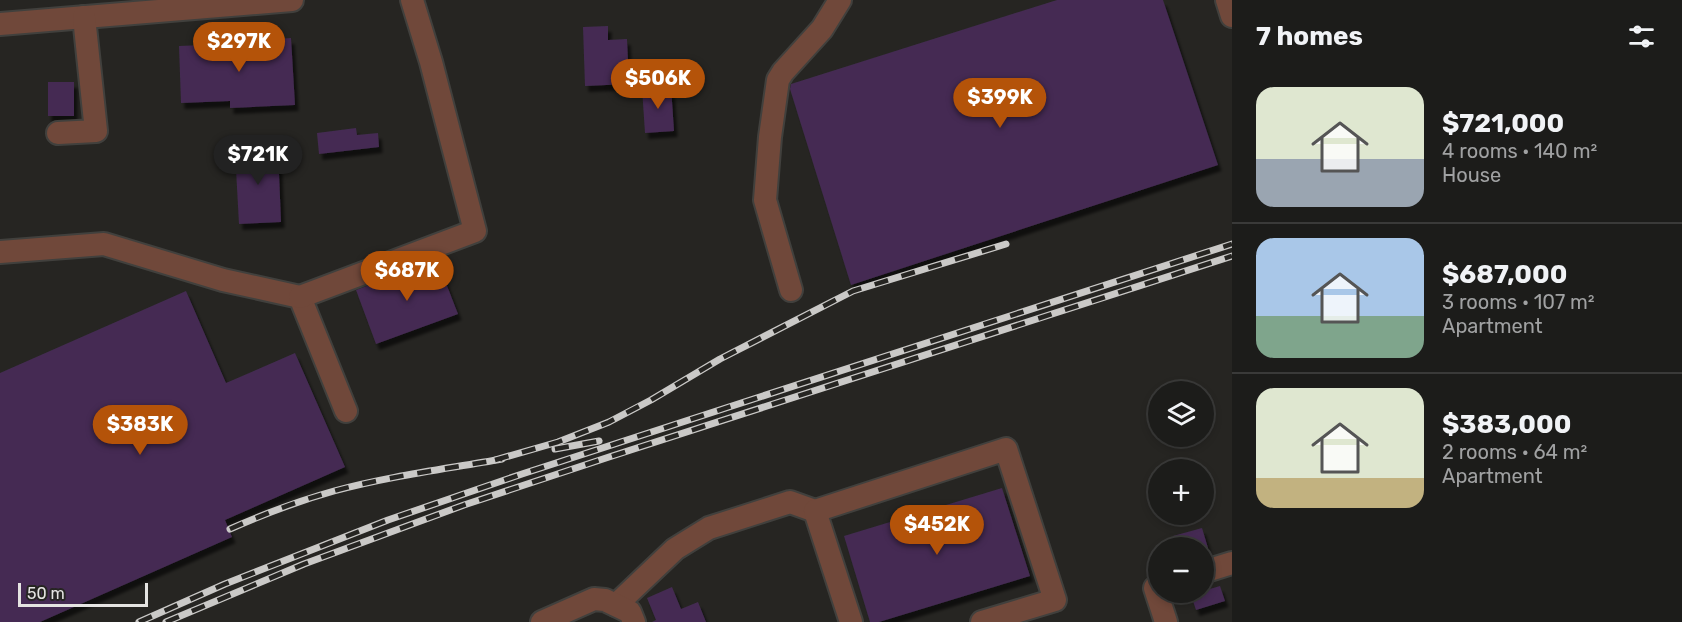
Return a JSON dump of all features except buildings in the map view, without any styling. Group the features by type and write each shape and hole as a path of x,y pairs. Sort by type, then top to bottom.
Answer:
{"street":[{"path":"0,24 80,10 292,0"},
{"path":"0,252 104,244 223,280 300,297 474,231 431,62 412,0"},
{"path":"791,290 765,200 770,137 778,80 822,29 840,0"},
{"path":"1227,0 1232,16"},
{"path":"58,133 96,131 80,10"},
{"path":"300,297 346,411"},
{"path":"616,605 675,549 709,528 790,502 815,511 1006,449 1055,600 1030,615 982,622"},
{"path":"815,511 851,622"},
{"path":"1214,569 1232,563"},
{"path":"542,622 594,599 605,600 630,612 634,622"},
{"path":"1160,603 1166,622"}],"railway":[{"path":"495,460 558,442 609,422 720,359 853,291 1006,244"},
{"path":"139,622 225,584 388,520 522,474 1232,244"},
{"path":"166,622 304,564 464,505 1232,256"},
{"path":"555,449 599,441"},
{"path":"230,529 281,508 334,491 397,477 502,459"}]}
